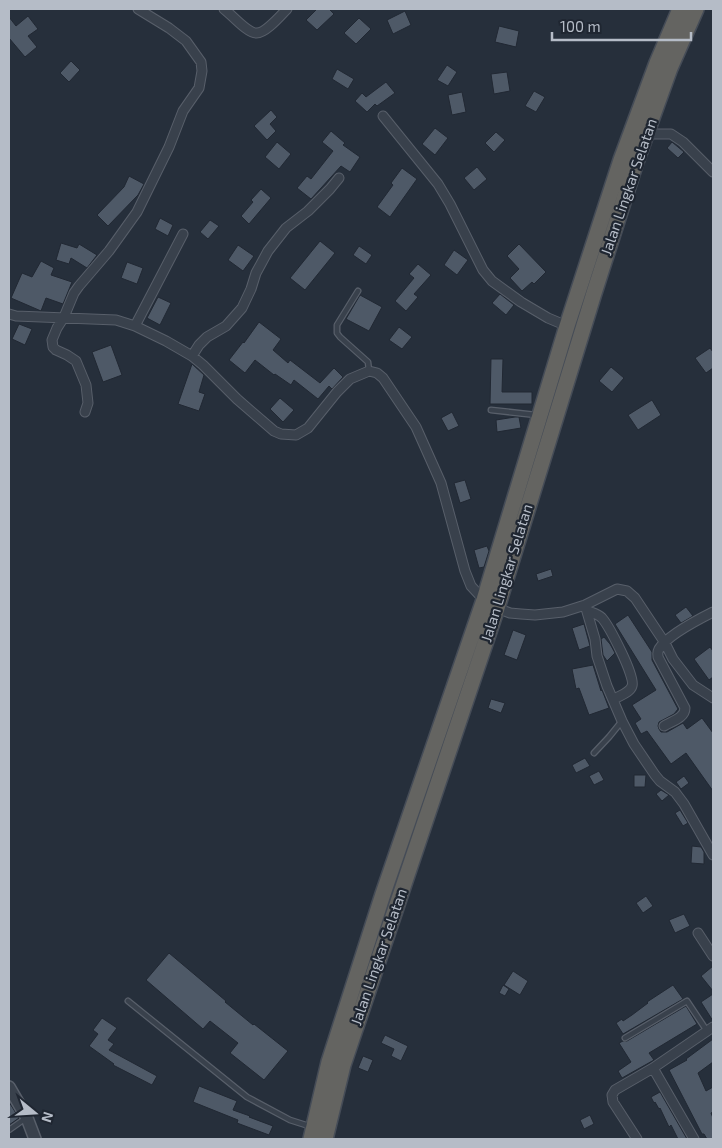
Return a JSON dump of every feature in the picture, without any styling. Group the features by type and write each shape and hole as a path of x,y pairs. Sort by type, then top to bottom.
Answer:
{"highway":[{"name":"Jalan Lingkar Selatan","path":"325,1139 343,1065 491,604 594,293 628,163 658,63 680,9"},
{"name":"Jalan Lingkar Selatan","path":"312,1133 329,1062 383,894 491,604 540,416 567,326 628,163 646,134 670,68 696,9"}],"street":[{"path":"85,412 88,403 86,385 76,361 56,350 53,347 52,340 74,293 109,251 137,212 169,147 183,111 199,88 201,80 201,62 186,41 138,9"},
{"path":"224,9 254,34 259,34 268,28 288,9"},
{"path":"383,116 438,184 483,270 492,281 521,302 548,318 567,326"},
{"path":"646,134 671,134 683,142 713,172"},
{"path":"192,356 207,337 226,326 242,308 260,265 268,251 286,228 308,211 339,178"},
{"path":"135,326 183,234"},
{"path":"9,314 16,316 116,320 135,326 192,356 237,399 274,431 282,434 296,435 308,428 350,379 369,371 377,373 416,426 441,483 470,586 491,604 510,613 535,615 586,608 617,588 628,591 635,598 665,643 673,659 693,684 713,698"},
{"path":"586,608 595,639 597,656 622,721 634,744 655,775 675,792 684,804 713,855"},
{"path":"586,608 603,619 631,676 633,683 630,690 613,700"},
{"path":"664,726 682,716 685,708 658,657 658,652 665,643 690,625 713,612"},
{"path":"698,933 713,956"},
{"path":"637,1139 614,1102 612,1096 615,1090 653,1068 710,1029"},
{"path":"653,1068 694,1139"},
{"path":"9,1087 28,1118 35,1139"}],"lane":[{"path":"358,291 337,325 337,329 340,337 368,362 369,371"},
{"path":"491,410 540,416"},
{"path":"594,753 622,721"},
{"path":"128,1001 247,1097 312,1133"},
{"path":"626,1038 688,1001 710,1029"},
{"path":"9,1130 28,1118"}],"building":[{"path":"317,9 329,9 334,14 317,30 306,20"},
{"path":"405,11 411,25 393,34 387,20"},
{"path":"28,16 38,29 28,36 37,47 25,57 9,38 9,17 16,26"},
{"path":"359,18 371,29 356,44 344,33"},
{"path":"499,26 519,31 516,47 495,42"},
{"path":"71,61 80,70 69,82 60,73"},
{"path":"447,65 457,72 448,86 437,80"},
{"path":"337,69 354,79 348,89 332,79"},
{"path":"507,72 510,91 494,94 491,74"},
{"path":"386,82 395,93 377,106 375,104 367,112 355,101 362,93 366,97"},
{"path":"534,91 545,97 536,112 525,106"},
{"path":"462,92 466,112 452,115 448,95"},
{"path":"271,110 277,117 270,124 276,131 267,140 254,126"},
{"path":"435,128 448,138 435,155 422,144"},
{"path":"331,131 345,143 343,145 360,157 350,172 341,166 311,199 297,188 307,176 311,179 333,151 322,142"},
{"path":"496,132 505,140 494,152 485,143"},
{"path":"277,142 291,154 279,169 265,157"},
{"path":"672,142 684,152 678,158 667,148"},
{"path":"477,167 487,179 474,190 464,178"},
{"path":"402,168 417,179 390,217 377,207 393,185 391,183"},
{"path":"129,176 144,184 138,195 108,226 97,215 124,187"},
{"path":"261,189 271,198 249,224 241,216"},
{"path":"160,218 173,225 168,236 155,229"},
{"path":"210,220 219,226 208,239 200,232"},
{"path":"320,241 335,253 305,290 290,278"},
{"path":"61,243 77,248 79,244 97,255 87,268 71,258 69,264 56,260"},
{"path":"519,244 546,272 534,284 532,282 522,291 510,278 519,269 507,256"},
{"path":"238,245 254,256 243,271 228,260"},
{"path":"359,246 372,255 366,264 353,255"},
{"path":"454,250 468,260 457,275 444,265"},
{"path":"41,261 54,268 51,275 72,282 63,304 46,298 41,311 11,298 22,273 32,277"},
{"path":"127,262 143,268 137,284 121,278"},
{"path":"418,264 431,275 414,294 418,297 406,311 395,301 414,278 409,274"},
{"path":"500,294 514,305 506,315 492,303"},
{"path":"360,295 382,307 369,331 346,319"},
{"path":"158,297 171,303 160,325 147,318"},
{"path":"259,322 281,339 273,350 288,363 290,360 320,383 334,368 343,377 332,389 329,386 318,399 294,380 291,385 255,360 245,373 229,360"},
{"path":"19,324 32,329 25,345 12,339"},
{"path":"399,327 412,337 402,349 389,340"},
{"path":"111,345 122,375 103,382 92,352"},
{"path":"710,348 713,352 713,368 706,373 695,358"},
{"path":"491,359 503,359 502,392 532,392 532,404 490,404"},
{"path":"192,364 204,375 199,392 205,394 199,411 178,404"},
{"path":"611,367 624,378 612,392 599,381"},
{"path":"280,398 294,410 283,422 270,409"},
{"path":"652,400 661,415 638,430 628,415"},
{"path":"452,412 459,426 448,431 441,418"},
{"path":"519,417 521,428 497,432 496,420"},
{"path":"465,480 471,499 460,503 454,483"},
{"path":"487,546 489,551 484,567 479,568 474,550"},
{"path":"551,569 553,576 538,581 536,574"},
{"path":"686,607 693,616 681,623 675,615"},
{"path":"628,615 652,652 652,660 678,709 674,714 659,722 658,726 661,732 667,732 683,723 687,729 702,718 713,733 713,791 686,753 671,764 647,731 641,734 635,723 641,719 632,705 656,690 615,624"},
{"path":"584,624 590,646 579,650 572,628"},
{"path":"513,630 526,635 517,660 504,655"},
{"path":"604,637 615,653 607,661 603,655 601,639"},
{"path":"710,647 713,651 713,677 709,680 694,659"},
{"path":"593,665 601,691 609,708 589,715 579,688 576,689 572,669"},
{"path":"491,699 505,703 501,713 488,708"},
{"path":"585,758 590,766 576,773 572,765"},
{"path":"599,771 604,780 594,785 589,776"},
{"path":"634,775 646,775 645,787 634,787"},
{"path":"684,776 689,783 681,789 676,782"},
{"path":"661,790 669,795 662,801 656,794"},
{"path":"680,810 688,823 683,826 675,813"},
{"path":"692,846 701,847 704,852 704,864 691,863"},
{"path":"646,896 653,906 643,913 636,903"},
{"path":"684,914 690,926 675,933 669,920"},
{"path":"169,953 225,1002 288,1051 264,1080 230,1053 238,1043 210,1021 203,1029 146,980"},
{"path":"713,966 713,991 701,976"},
{"path":"513,971 528,981 520,995 504,985"},
{"path":"503,985 509,989 505,996 499,993"},
{"path":"673,985 683,999 623,1034 616,1023 632,1015 647,1002"},
{"path":"713,994 713,1021 701,1002"},
{"path":"686,1006 697,1024 649,1053 654,1060 622,1078 618,1071 631,1062 619,1043 627,1041"},
{"path":"102,1018 117,1028 108,1040 114,1044 109,1050 157,1076 152,1085 113,1065 89,1046 98,1034 93,1030"},
{"path":"385,1035 408,1046 401,1061 391,1056 394,1049 381,1043"},
{"path":"713,1039 713,1062 698,1073 706,1091 713,1087 713,1112 711,1113 713,1118 713,1139 707,1139 702,1134 669,1070 687,1060"},
{"path":"363,1056 373,1060 368,1072 358,1068"},
{"path":"199,1086 237,1101 233,1110 273,1126 269,1135 237,1123 238,1120 193,1102"},
{"path":"660,1092 687,1139 678,1139 671,1125 669,1127 660,1108 654,1103 651,1097"},
{"path":"9,1102 19,1118 9,1125"},
{"path":"590,1115 594,1124 584,1129 580,1120"}]}
